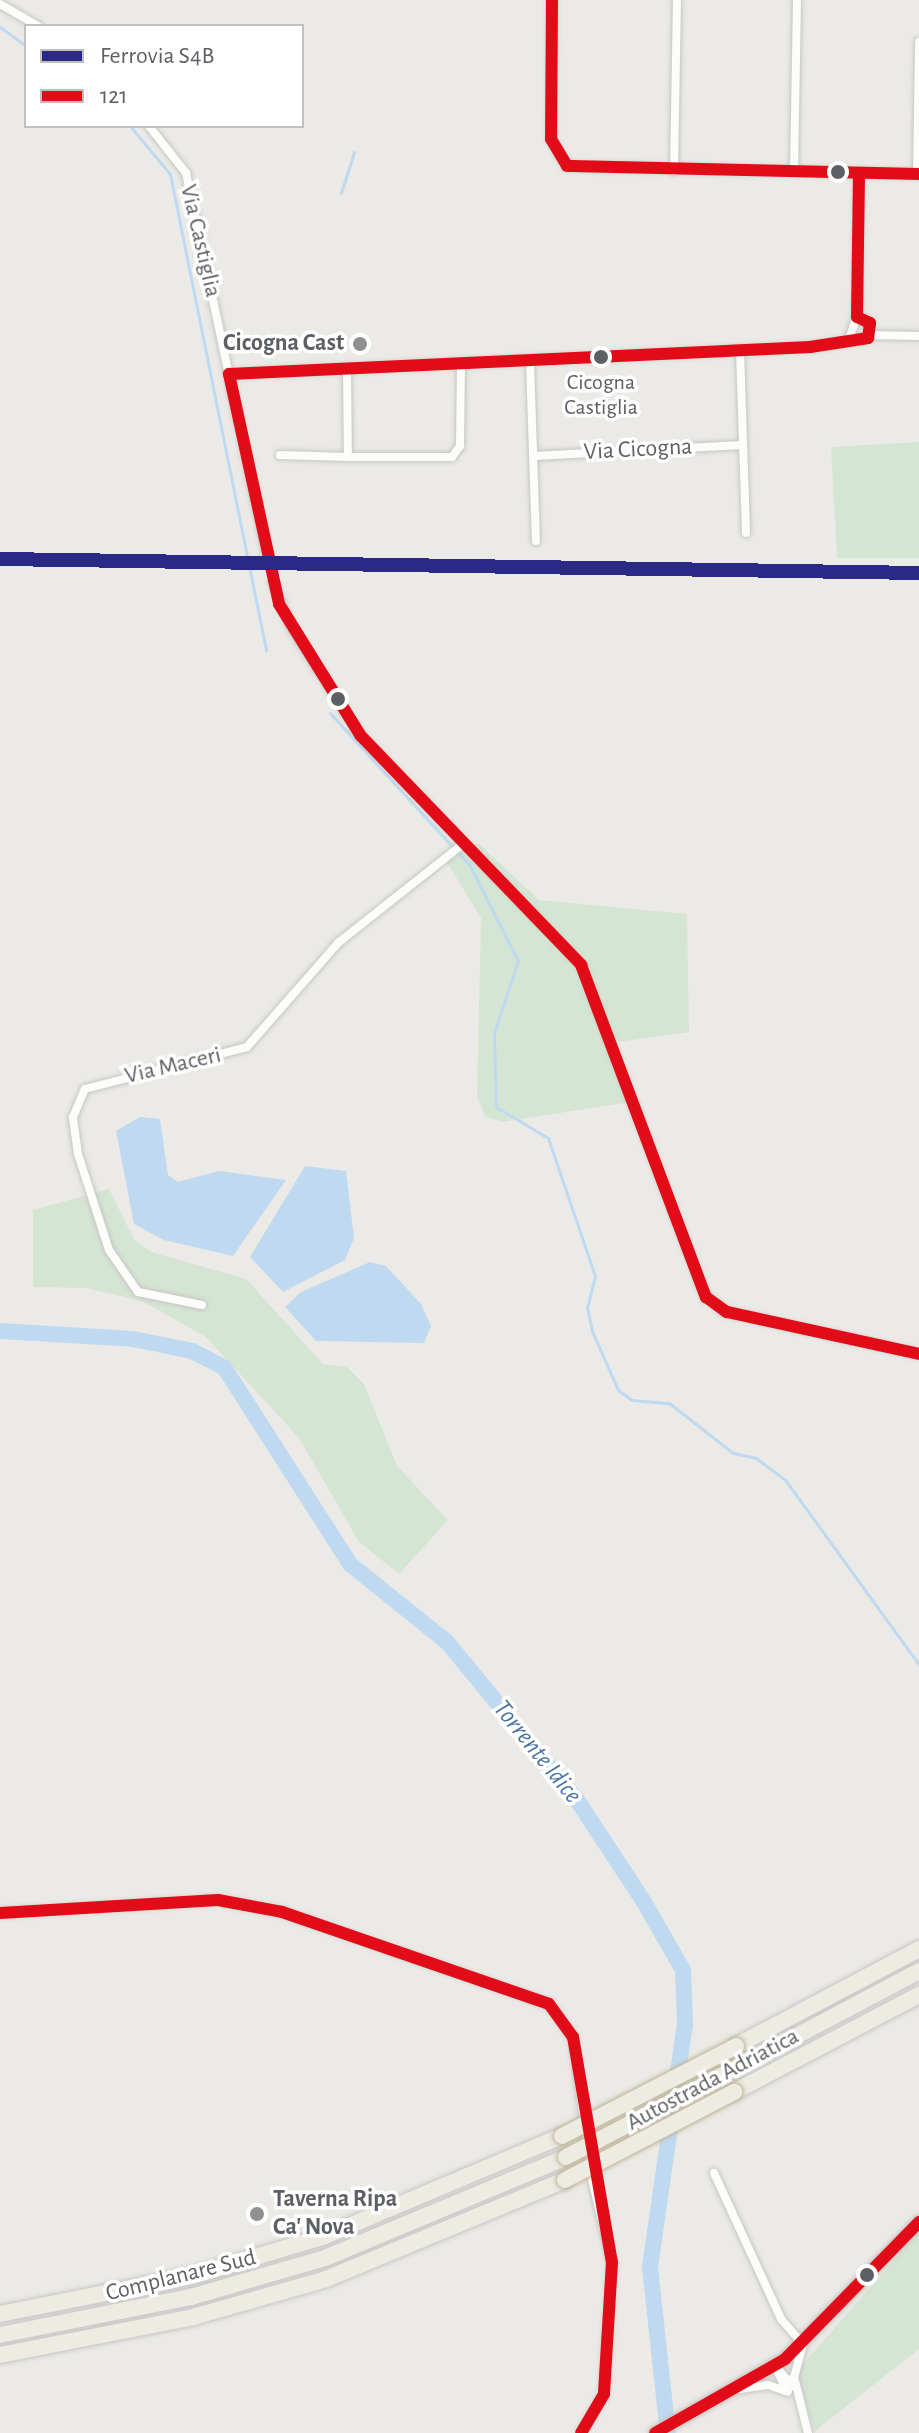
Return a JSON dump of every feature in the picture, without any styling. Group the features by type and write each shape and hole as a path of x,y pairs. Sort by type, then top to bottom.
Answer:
{"highway":[{"name":"Complanare Sud","path":"0,2314 192,2276 325,2236 562,2136 919,1949"},
{"name":"Autostrada Adriatica","path":"0,2335 191,2297 325,2258 566,2157 919,1971"},
{"name":"Autostrada Adriatica","path":"0,2355 193,2317 326,2279 565,2180 919,1995"}],"main road":[{"path":"661,2430 737,2390 803,2344 919,2222"}],"street":[{"path":"552,0 551,139 560,162 582,170 918,174 919,42"},
{"path":"674,171 677,0"},
{"path":"794,172 797,0"},
{"path":"0,4 35,24"},
{"name":"Via Castiglia","path":"151,128 186,173 267,554"},
{"path":"229,374 826,346 850,336 857,317 859,173"},
{"path":"857,317 868,320 870,335"},
{"path":"850,336 860,341 870,335 919,336"},
{"path":"740,351 746,533"},
{"path":"530,362 536,541"},
{"path":"280,455 348,457 459,452 461,365"},
{"path":"347,368 348,457"},
{"name":"Via Cicogna","path":"533,456 743,445"},
{"path":"273,582 291,627 361,736 458,848 581,965 706,1297 727,1312 919,1354"},
{"name":"Via Maceri","path":"202,1305 138,1292 109,1250 78,1154 73,1117 85,1089 247,1047 338,943 458,848"},
{"path":"0,1913 218,1900 282,1912 549,2004 573,2037 592,2179 612,2262 604,2394 581,2433"},
{"path":"714,2173 781,2319 803,2344 792,2392"},
{"path":"775,2366 798,2401 808,2433"},
{"path":"737,2390 768,2385 792,2392"}],"green space":[{"path":"919,442 919,558 837,558 831,447"},
{"path":"479,844 539,900 687,914 689,1032 617,1042 637,1101 502,1122 485,1116 477,1096 481,918 445,859 460,846"},
{"path":"109,1189 134,1239 151,1252 246,1279 323,1364 347,1367 364,1384 397,1466 448,1520 399,1574 359,1542 299,1438 206,1337 142,1301 86,1288 33,1287 33,1210"},
{"path":"919,2232 919,2349 815,2431 796,2372"}],"water":[{"path":"140,1117 160,1119 168,1175 178,1182 219,1171 286,1180 233,1256 164,1240 134,1224 116,1131"},
{"path":"305,1166 346,1171 354,1238 345,1260 283,1292 250,1257"},
{"path":"370,1262 386,1266 421,1304 431,1326 424,1343 316,1341 285,1307 301,1292"}],"waterway":[{"path":"0,27 24,45"},
{"path":"132,128 170,174 266,650"},
{"path":"341,193 354,152"},
{"path":"330,713 470,866 518,961 494,1033 496,1107 548,1138 595,1276 587,1307 592,1331 618,1390 632,1400 669,1403 733,1453 756,1458 786,1481 919,1665"},
{"name":"Torrente Idice","path":"0,1331 133,1339 192,1351 224,1367 350,1564 447,1642 577,1800 644,1902 683,1970 685,2024 650,2268 668,2433"}],"tunnel":[{"path":"267,554 273,582"}],"rail line":[{"name":"S4B","path":"0,559 919,573"}],"transit line":[{"name":"121","path":"552,0 551,139 567,166 919,174"},
{"name":"121","path":"857,317 859,173"},
{"name":"121","path":"229,374 810,347 868,338 870,323 857,317"},
{"name":"121","path":"229,374 279,604 361,736 581,965 706,1297 727,1312 919,1354"},
{"name":"121","path":"0,1913 218,1900 282,1912 549,2004 573,2037 612,2262 604,2394 581,2433"},
{"name":"121","path":"655,2433 785,2359 919,2222"}],"place":[{"name":"Cicogna Cast","path":"360,344"},
{"name":"Cicogna Castiglia","path":"601,357"},
{"name":"Taverna Ripa Ca' Nova","path":"257,2214"}]}
